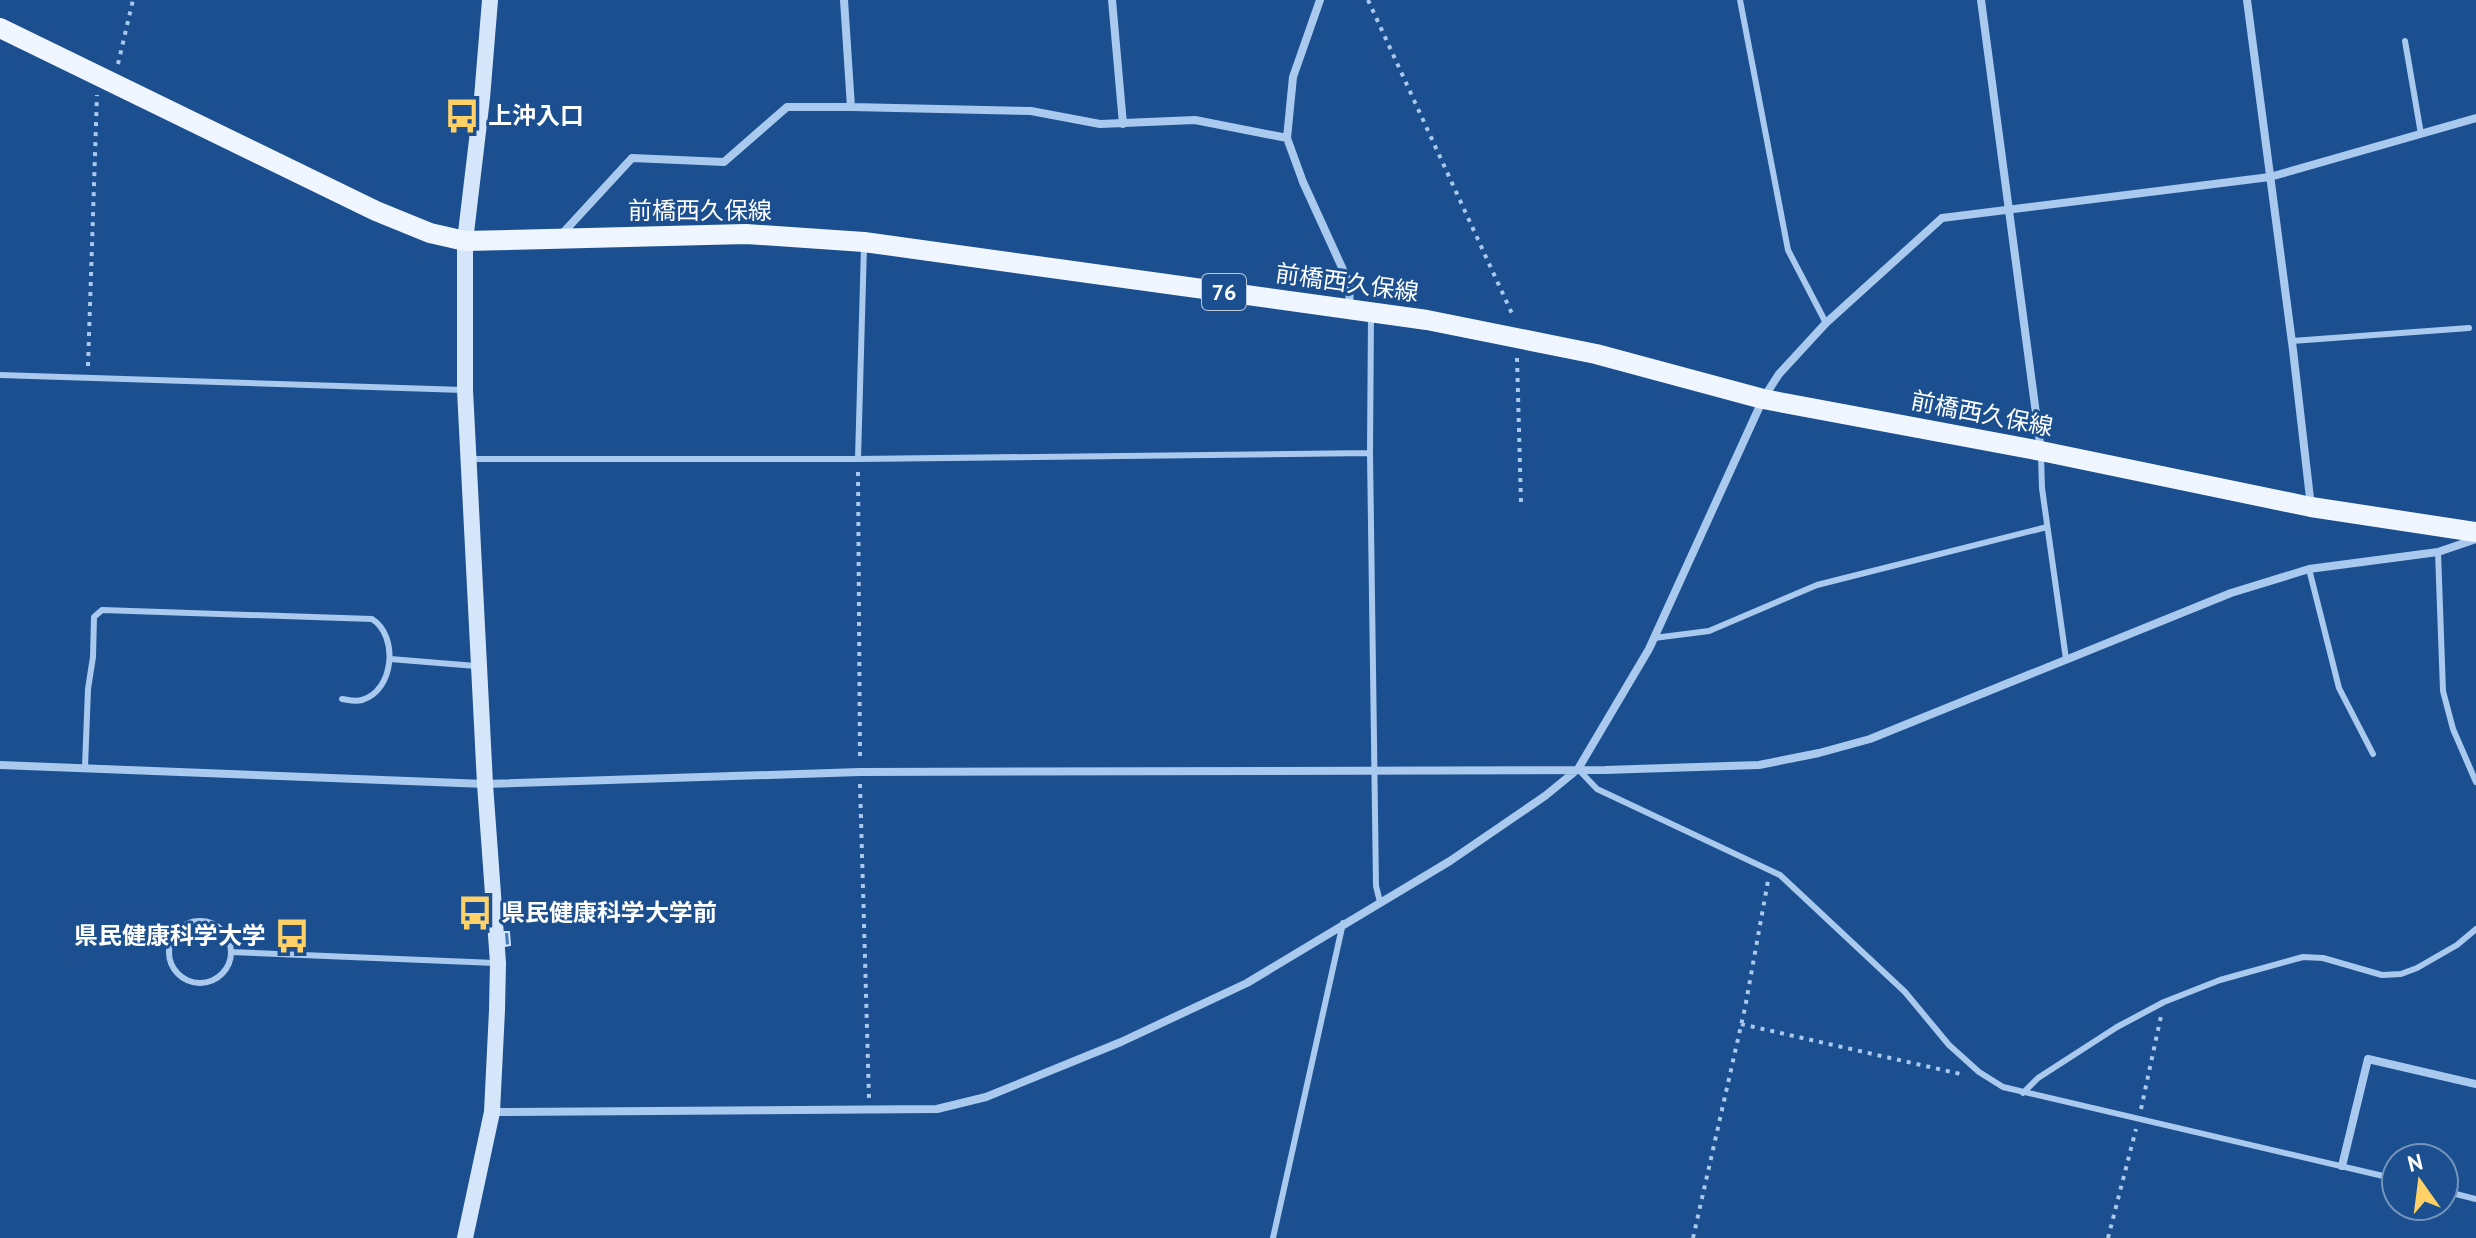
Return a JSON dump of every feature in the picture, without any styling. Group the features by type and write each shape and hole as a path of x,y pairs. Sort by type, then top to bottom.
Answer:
{"main road":[{"name":"前橋西久保線","path":"0,28 376,211 430,233 465,241 746,234 864,242 1427,320 1596,354 1763,399 2041,451 2311,507 2476,532"}],"street":[{"path":"465,1238 492,1112 498,963 485,784 465,390 465,241 490,0"},
{"path":"844,0 851,107"},
{"path":"1112,0 1123,124"},
{"path":"1320,0 1293,77 1287,138 1303,182 1350,285 1349,310"},
{"path":"1981,0 2041,451"},
{"path":"2247,0 2311,507"},
{"path":"558,238 632,158 724,162 787,107 1031,111 1100,124 1195,120 1287,138"},
{"path":"492,1112 937,1109 986,1097 1121,1042 1247,983 1462,853 1545,796 1578,769 1654,638 1763,399 1779,374 1826,323 1942,218 2270,177 2476,118"},
{"path":"0,765 485,784 860,772 1374,771 1759,765 1870,739 2231,593 2309,569 2438,552 2476,539"},
{"path":"2342,1166 2368,1059 2476,1084"}],"lane":[{"path":"1740,0 1788,250 1826,323"},
{"path":"2405,41 2421,134"},
{"path":"858,459 864,242"},
{"path":"1371,313 1374,771 1376,886 1380,902"},
{"path":"2292,341 2469,328"},
{"path":"0,375 465,390"},
{"path":"2041,451 2042,488 2066,659"},
{"path":"468,459 858,459 1370,453"},
{"path":"1654,638 1709,631 1817,585 2047,527"},
{"path":"2438,552 2443,691 2453,729 2476,782"},
{"path":"2309,569 2339,688 2373,754"},
{"path":"85,767 94,617 102,610 367,617 377,622 385,635 390,659 376,692 361,700 342,699"},
{"path":"390,659 479,666"},
{"path":"1578,769 1597,789 1790,882 1817,912 1905,992 1949,1045 1979,1072 2003,1087 2380,1175"},
{"path":"197,921 217,926 229,942 231,952 224,971 217,978 198,983 180,975 169,958 169,948 178,930 197,921"},
{"path":"1273,1238 1343,923"},
{"path":"2023,1093 2038,1078 2117,1027 2164,1002 2220,980 2303,957 2323,958 2382,975 2401,974 2457,945 2476,929"},
{"path":"231,952 498,963"}],"path":[{"path":"87,378 105,80 133,0"},
{"path":"1368,0 1513,314 1521,503"},
{"path":"858,459 860,772 869,1109"},
{"path":"1693,1238 1741,1024 1769,871"},
{"path":"1741,1024 1961,1075 1979,1072"}],"building":[{"path":"504,932 509,932 510,945 505,946"}],"place":[{"name":"上沖入口","path":"462,116"},
{"name":"県民健康科学大学前","path":"475,913"},
{"name":"県民健康科学大学","path":"292,936"}]}
